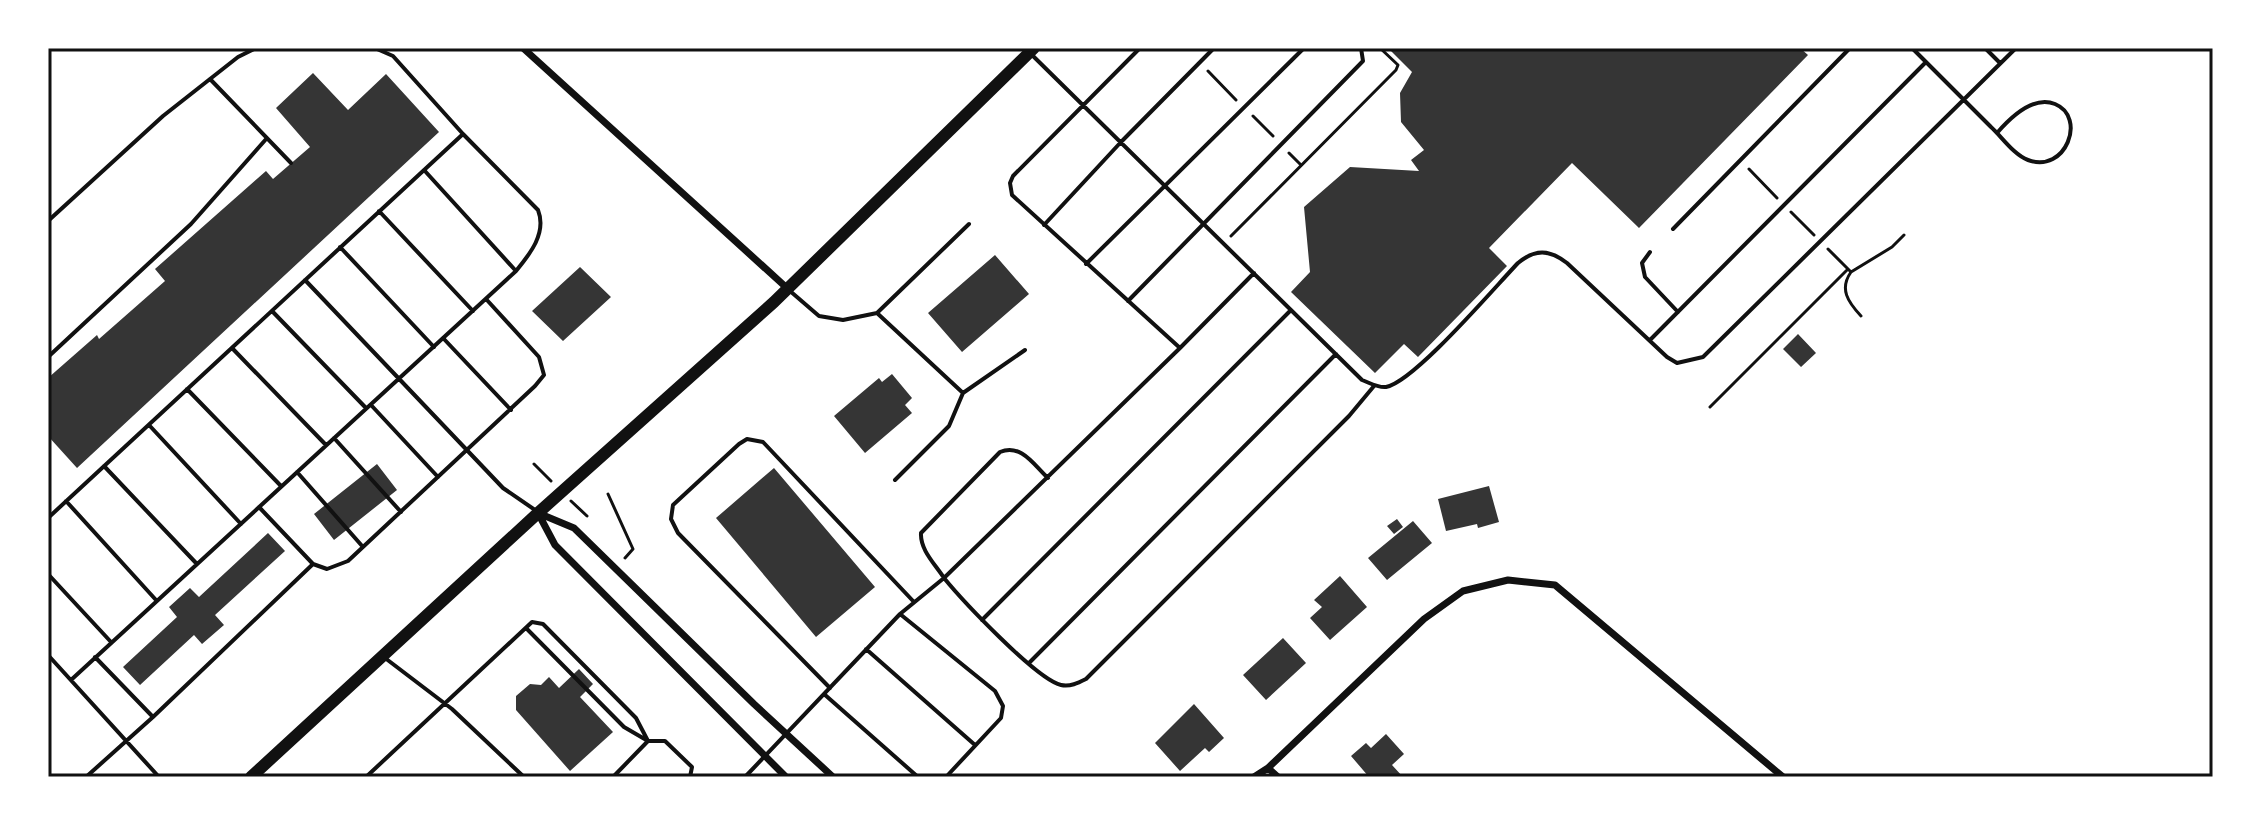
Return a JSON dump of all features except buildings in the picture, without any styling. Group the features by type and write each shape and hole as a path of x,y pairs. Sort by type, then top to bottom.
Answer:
{"main road":[{"path":"251,777 788,289 1032,50"}],"street":[{"path":"523,48 788,289"},
{"path":"538,513 574,528 833,777"},
{"path":"538,513 555,545 786,777"},
{"path":"1254,777 1268,768 1424,619 1463,591 1508,580 1555,585 1783,777"},
{"path":"1268,768 1278,777"}],"lane":[{"path":"48,221 163,116 238,57 256,48"},
{"path":"71,680 516,271 536,244 542,219 538,210 463,134 393,56 377,49 356,48"},
{"path":"1140,48 1013,176 1010,189 1016,201 1180,348"},
{"path":"1043,226 1214,48"},
{"path":"1086,264 1304,48"},
{"path":"1127,301 1363,61 1361,48"},
{"path":"1673,229 1850,48"},
{"path":"1912,48 1997,133 2028,160 2054,159 2067,147 2070,130 2064,110 2048,102 2037,103 2018,113 1997,133"},
{"path":"1985,48 2000,63"},
{"path":"1032,50 1083,105 1362,380 1386,387 1413,372 1518,263 1529,254 1540,252 1549,252 1567,263 1677,363 1703,357 2016,48"},
{"path":"1650,340 1926,62"},
{"path":"210,79 291,163"},
{"path":"48,518 463,134"},
{"path":"48,357 191,224 267,138"},
{"path":"424,170 516,271"},
{"path":"379,211 473,311"},
{"path":"788,289 819,316 843,320 877,313 969,224"},
{"path":"340,247 434,347"},
{"path":"1650,252 1642,263 1645,277 1678,312"},
{"path":"745,777 900,614 944,578 1048,478 1254,273"},
{"path":"305,280 503,488 538,513"},
{"path":"259,507 313,564 327,569 348,561 511,410 544,375 539,357 486,299"},
{"path":"982,620 1291,310"},
{"path":"272,311 438,477"},
{"path":"877,313 963,393"},
{"path":"443,338 511,410"},
{"path":"232,348 326,445"},
{"path":"895,480 949,426 963,393 1025,350"},
{"path":"1029,663 1336,354"},
{"path":"1048,478 1018,450 1006,449 921,533 920,538 944,578 969,608 1029,663 1061,685 1077,684 1086,679 1349,416 1374,385"},
{"path":"187,389 281,486"},
{"path":"149,425 241,524"},
{"path":"334,438 401,512"},
{"path":"830,688 678,533 671,519 673,505 739,444 747,439 763,442 914,602"},
{"path":"104,466 197,564"},
{"path":"297,472 363,547"},
{"path":"66,501 156,601"},
{"path":"86,777 313,564"},
{"path":"48,574 111,642"},
{"path":"900,614 995,691 1004,712 946,777"},
{"path":"366,777 532,622 543,624 636,718 648,741"},
{"path":"526,628 624,727 648,741 665,741 692,767 690,777"},
{"path":"866,649 976,746"},
{"path":"48,655 159,777"},
{"path":"383,656 444,703 524,777"},
{"path":"95,657 153,717"},
{"path":"824,694 918,777"},
{"path":"613,777 648,741"}],"path":[{"path":"1224,243 1396,70 1398,65 1380,48"},
{"path":"1861,316 1846,296 1847,278 1904,235"},
{"path":"1710,407 1848,269"},
{"path":"608,494 633,549 624,560"}]}
